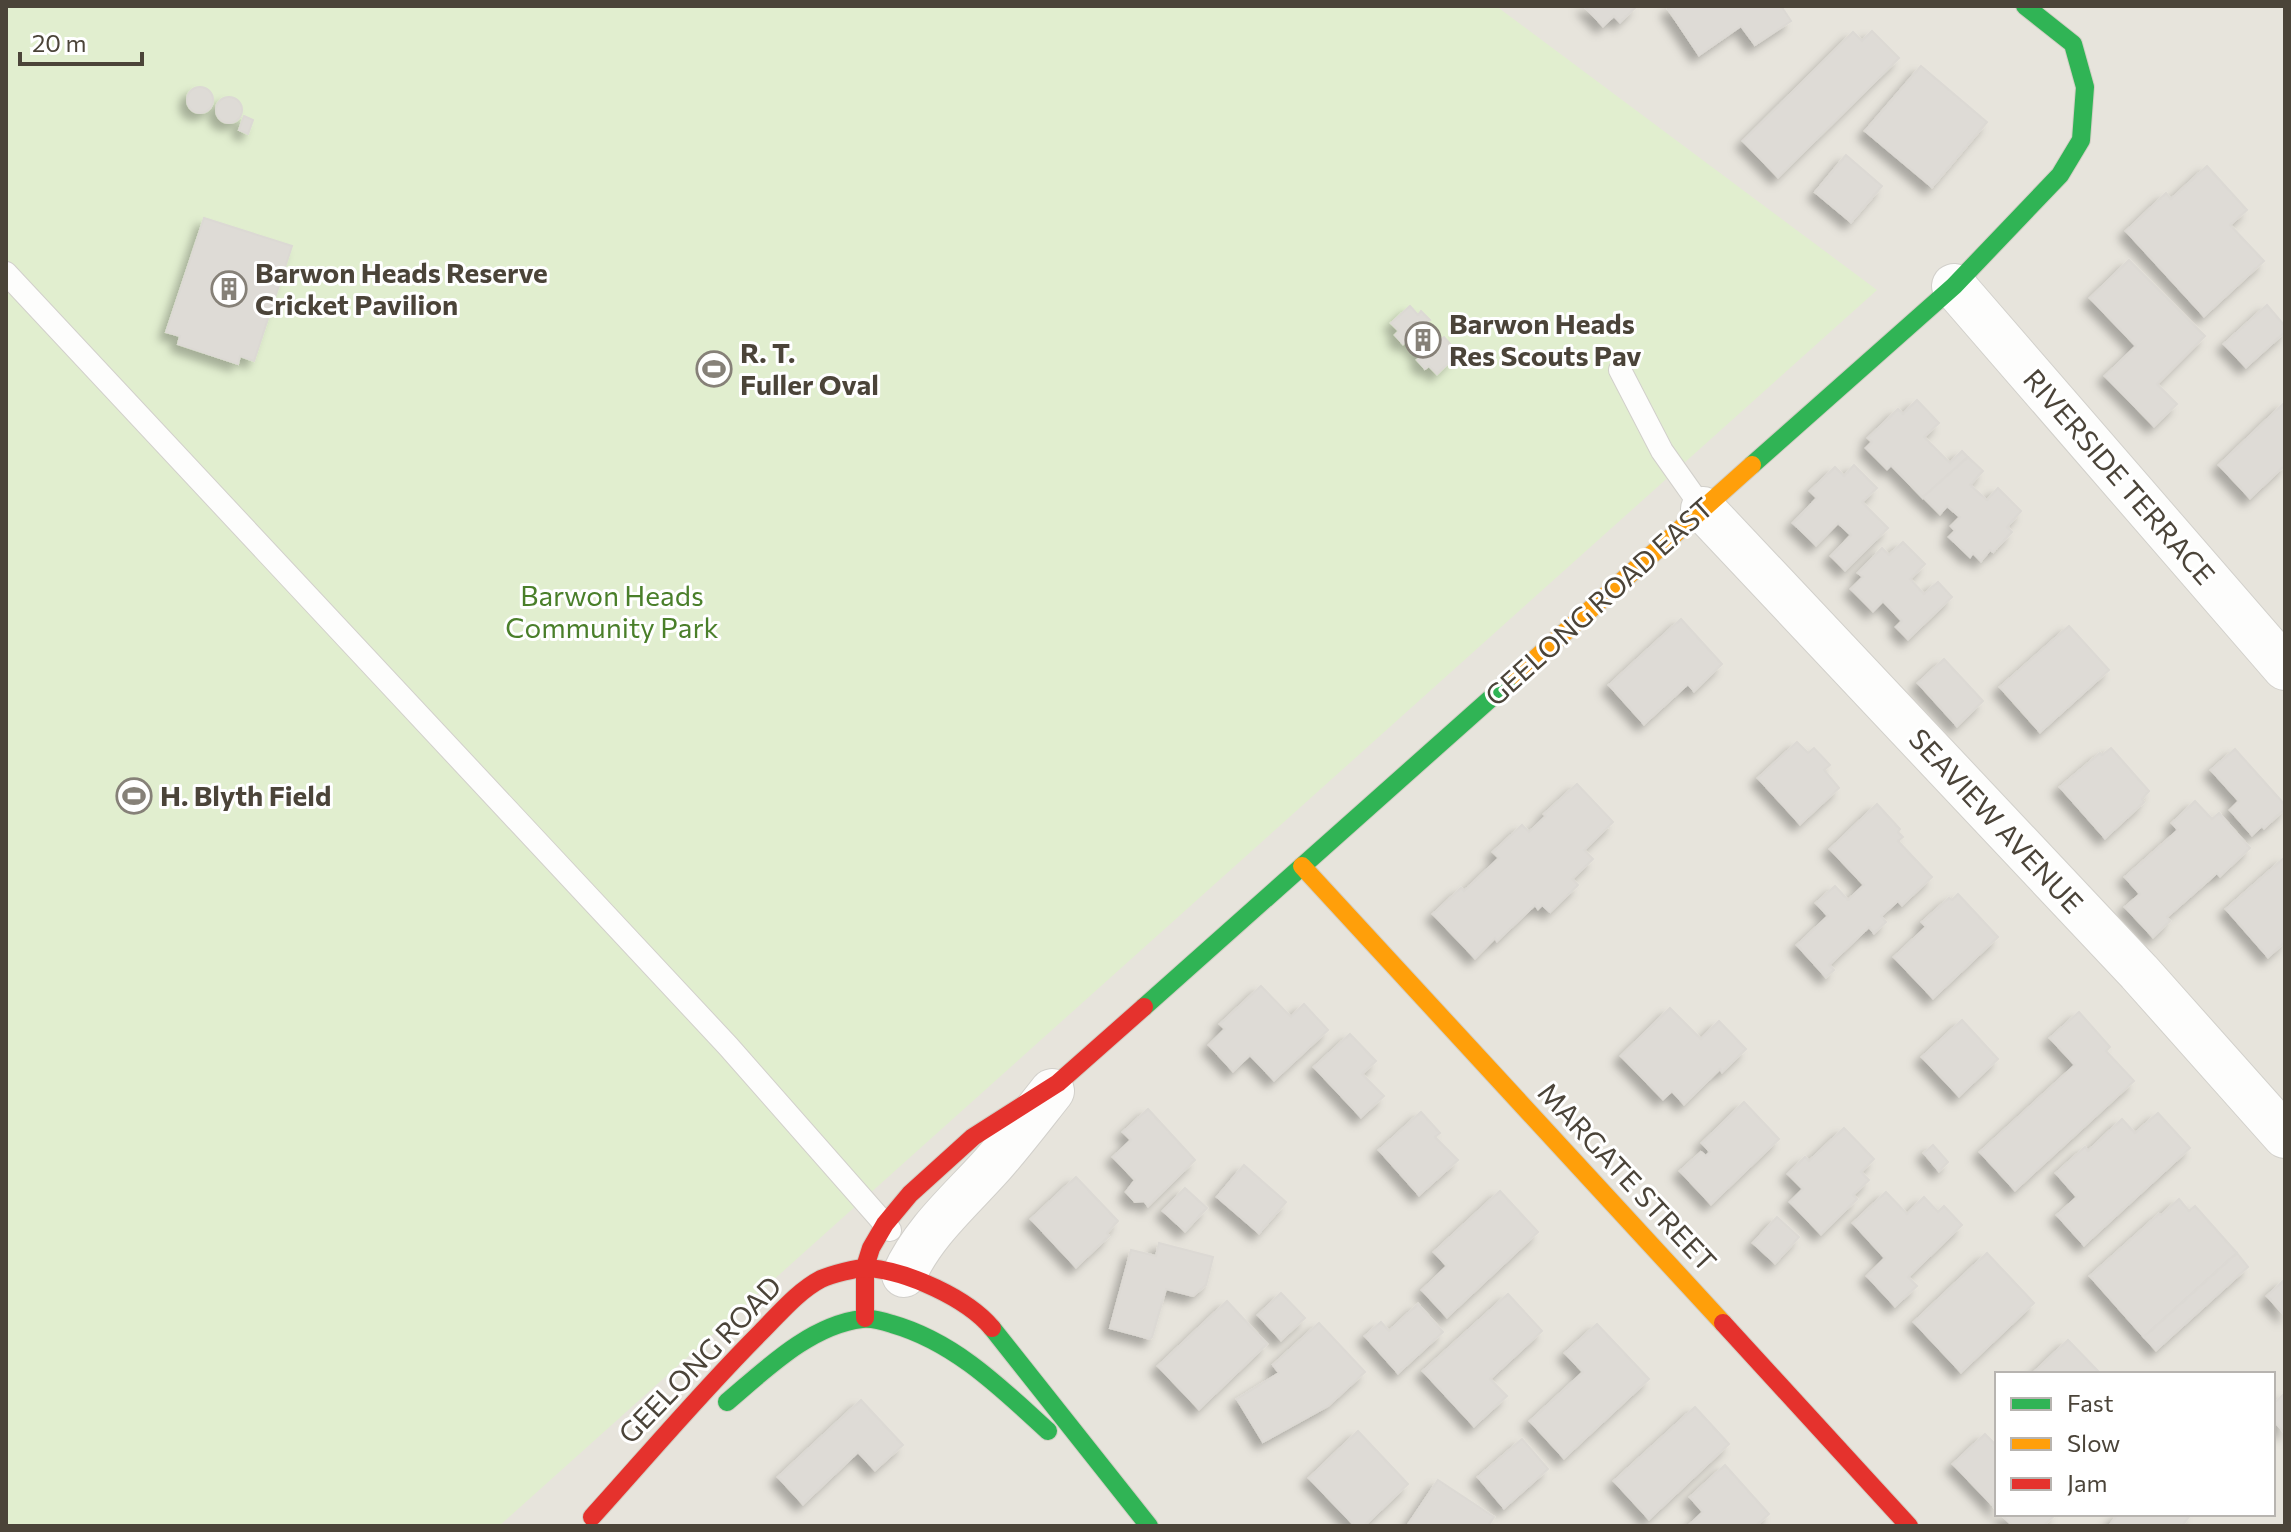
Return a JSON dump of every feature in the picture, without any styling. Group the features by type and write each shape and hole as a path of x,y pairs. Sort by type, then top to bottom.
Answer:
{"street":[{"name":"GEELONG ROAD EAST","path":"891,1267 930,1232 995,1162 1058,1083 1954,286 2060,175 2081,140 2085,87 2073,44 2025,6"},
{"name":"RIVERSIDE TERRACE","path":"1954,286 2285,668"},
{"name":"SEAVIEW AVENUE","path":"1703,509 2139,972 2285,1136"},
{"name":"MARGATE STREET","path":"1302,866 1909,1526"},
{"path":"865,1318 891,1267"},
{"path":"865,1318 891,1267"},
{"path":"891,1267 935,1287 987,1322 1149,1526"},
{"name":"GEELONG ROAD","path":"587,1522 743,1350 795,1298 821,1279 891,1267"},
{"path":"865,1318 896,1324 952,1349 993,1381 1133,1508"},
{"name":"GEELONG ROAD","path":"587,1522 765,1369 833,1327 865,1318"}],"lane":[{"path":"6,273 728,1046 891,1267"},
{"path":"1620,370 1662,451 1703,509"}],"shaded area":[{"path":"6,6 2285,6 2285,1526 6,1526"}],"green space":[{"name":"Barwon Heads Community Park","path":"6,6 1496,6 1877,290 499,1526 6,1526"}],"building":[{"path":"1584,6 1637,6 1620,22 1614,16 1603,26"},
{"path":"1673,6 1781,6 1791,21 1755,45 1741,26 1699,55 1668,9"},
{"path":"1872,31 1899,58 1778,177 1743,141 1853,32 1862,41"},
{"path":"1921,66 1987,122 1932,187 1865,131"},
{"path":"200,87 209,91 213,100 209,109 200,113 191,109 187,100 191,91"},
{"path":"229,97 238,101 242,110 238,119 229,123 220,119 216,110 220,101"},
{"path":"244,116 253,120 248,134 239,130"},
{"path":"1846,155 1882,186 1851,222 1815,192"},
{"path":"2207,166 2247,210 2230,225 2264,261 2204,316 2126,231 2166,193 2171,199"},
{"name":"Barwon Heads Reserve Cricket Pavilion","path":"204,218 292,246 254,361 240,356 238,364 178,344 180,336 166,332"},
{"path":"2129,260 2205,336 2157,384 2177,404 2154,426 2105,376 2136,346 2090,298"},
{"path":"2267,305 2285,326 2285,332 2246,367 2224,344"},
{"name":"Barwon Heads Res Scouts Pav","path":"1410,306 1418,315 1421,311 1430,320 1425,323 1440,340 1444,337 1452,346 1448,349 1455,357 1437,374 1429,366 1425,369 1417,360 1421,357 1407,340 1403,344 1395,335 1399,331 1391,323"},
{"path":"1917,400 1939,423 1924,437 1950,463 1962,451 1968,457 1923,498 1891,465 1887,469 1866,448 1872,442 1868,438 1898,409 1903,414"},
{"path":"2285,402 2285,465 2250,498 2219,465"},
{"path":"1968,457 1983,471 1970,485 1987,500 1998,488 2021,511 2007,527 2012,532 1981,561 1973,553 1970,557 1949,537 1955,531 1951,526 1960,517 1947,506 1940,514 1923,497"},
{"path":"1854,465 1877,488 1862,502 1888,528 1845,570 1831,556 1851,535 1838,523 1816,545 1793,523 1817,498 1810,491 1835,467 1844,476"},
{"path":"1903,542 1925,564 1910,579 1924,594 1938,582 1952,597 1908,639 1896,627 1902,621 1883,601 1873,611 1851,589 1863,577 1858,573 1882,548 1889,555"},
{"path":"1681,619 1722,664 1694,691 1688,684 1644,724 1609,685"},
{"path":"2069,626 2109,670 2040,732 2000,687"},
{"path":"1944,659 1983,701 1957,726 1918,683"},
{"path":"1797,742 1808,753 1814,748 1830,765 1824,770 1839,788 1800,824 1758,778"},
{"path":"2111,748 2149,791 2142,799 2144,802 2105,838 2060,787 2100,753 2102,755"},
{"path":"2235,749 2285,805 2285,809 2252,835 2230,810 2239,801 2211,770"},
{"path":"1577,784 1613,822 1584,850 1593,859 1572,879 1578,885 1550,912 1542,905 1538,909 1535,905 1475,958 1433,914 1461,888 1464,891 1499,858 1493,852 1522,825 1529,832"},
{"path":"2195,801 2212,819 2219,813 2250,848 2167,917 2170,921 2153,937 2125,907 2140,894 2125,877 2178,830 2172,823"},
{"path":"1877,804 1900,829 1898,832 1903,837 1898,841 1932,877 1902,905 1898,901 1881,916 1886,922 1874,933 1869,927 1829,965 1834,970 1826,977 1797,945 1828,916 1816,903 1835,886 1848,900 1864,885 1830,849"},
{"path":"2285,857 2285,942 2268,957 2226,909"},
{"path":"1958,894 1998,937 1933,998 1894,957 1926,927 1922,922"},
{"path":"1261,986 1291,1017 1304,1004 1328,1030 1274,1080 1250,1055 1233,1071 1209,1045 1225,1029 1220,1024"},
{"path":"1670,1008 1701,1039 1719,1021 1746,1049 1684,1104 1672,1091 1663,1099 1621,1056"},
{"path":"2079,1012 2110,1047 2106,1051 2134,1081 2015,1190 1980,1152 2075,1065 2050,1038"},
{"path":"1962,1020 1998,1059 1959,1096 1922,1057"},
{"path":"1350,1034 1376,1061 1362,1074 1384,1096 1361,1117 1314,1067"},
{"path":"1744,1102 1779,1139 1711,1204 1680,1171 1701,1152 1706,1156 1710,1152 1702,1143"},
{"path":"1148,1109 1195,1160 1148,1206 1144,1201 1135,1202 1126,1192 1135,1180 1113,1157 1131,1140 1123,1132"},
{"path":"1421,1112 1440,1133 1435,1137 1458,1160 1419,1195 1379,1150"},
{"path":"2158,1113 2190,1148 2084,1245 2057,1215 2077,1197 2056,1173 2085,1147 2088,1151 2122,1119 2135,1133"},
{"path":"1844,1128 1874,1159 1861,1172 1869,1180 1853,1195 1857,1199 1821,1234 1790,1202 1803,1189 1788,1174 1805,1157 1809,1161"},
{"path":"1933,1145 1948,1162 1939,1171 1924,1153"},
{"path":"1244,1165 1286,1202 1259,1233 1217,1197"},
{"path":"1076,1177 1118,1221 1107,1233 1109,1236 1076,1267 1031,1219"},
{"path":"1185,1188 1207,1208 1185,1231 1163,1211"},
{"path":"1500,1191 1538,1232 1447,1317 1422,1290 1447,1266 1434,1252"},
{"path":"1886,1192 1907,1214 1924,1197 1938,1212 1944,1206 1962,1225 1908,1277 1917,1286 1895,1306 1867,1276 1885,1258 1853,1223"},
{"path":"2179,1199 2189,1211 2195,1206 2237,1253 2144,1337 2090,1276"},
{"path":"1777,1217 1799,1237 1775,1263 1753,1243"},
{"path":"1159,1243 1213,1257 1206,1285 1193,1296 1166,1289 1150,1339 1110,1328 1131,1250 1156,1256"},
{"path":"1987,1253 2034,1303 1961,1372 1914,1322"},
{"path":"2237,1253 2248,1267 2156,1350 2144,1337"},
{"path":"2285,1279 2285,1316 2267,1296"},
{"path":"1281,1293 1305,1318 1281,1340 1258,1315"},
{"path":"1508,1294 1542,1331 1490,1379 1507,1396 1474,1426 1423,1371"},
{"path":"1227,1301 1267,1344 1199,1409 1158,1366"},
{"path":"1418,1304 1443,1332 1398,1373 1365,1336 1381,1322 1389,1331"},
{"path":"1319,1323 1365,1372 1328,1406 1263,1442 1237,1399 1279,1373 1273,1365"},
{"path":"1597,1324 1649,1379 1564,1458 1530,1421 1583,1372 1565,1353"},
{"path":"2068,1340 2099,1372 2034,1372"},
{"path":"2285,1393 2285,1433 2275,1422 2275,1402"},
{"path":"861,1400 903,1445 875,1470 858,1452 803,1504 778,1477"},
{"path":"1695,1407 1729,1444 1649,1519 1614,1481"},
{"path":"1358,1431 1408,1484 1364,1526 1355,1526 1309,1478"},
{"path":"1985,1434 1995,1444 1995,1508 1953,1464"},
{"path":"1522,1439 1548,1469 1504,1508 1478,1477"},
{"path":"1725,1465 1769,1514 1756,1526 1688,1526 1703,1512 1690,1497"},
{"path":"1438,1480 1494,1517 1488,1526 1407,1526"},
{"path":"2003,1516 2054,1516 2043,1526 2013,1526"},
{"path":"2116,1516 2190,1516 2182,1526 2109,1526"}],"traffic: fast":[{"path":"1752,465 1954,286 2060,175 2081,140 2085,87 2073,44 2025,6"},
{"path":"1144,1007 1517,675"},
{"path":"727,1402 806,1339 843,1323 870,1319 915,1332 957,1354 995,1383 1048,1431"},
{"path":"992,1328 1149,1526"}],"traffic: slow":[{"path":"1517,675 1752,465"},
{"path":"1302,866 1723,1323"}],"traffic: jam":[{"path":"865,1318 865,1267 871,1248 885,1224 910,1194 973,1137 1058,1083 1144,1007"},
{"path":"592,1517 739,1354 797,1296 821,1279 863,1268 900,1274 968,1306 992,1328"},
{"path":"1723,1323 1909,1526"}],"place":[{"name":"Barwon Heads Reserve Cricket Pavilion","path":"229,289"},
{"name":"Barwon Heads Res Scouts Pav","path":"1423,340"},
{"name":"R. T. Fuller Oval","path":"714,369"},
{"name":"H. Blyth Field","path":"134,796"}]}
